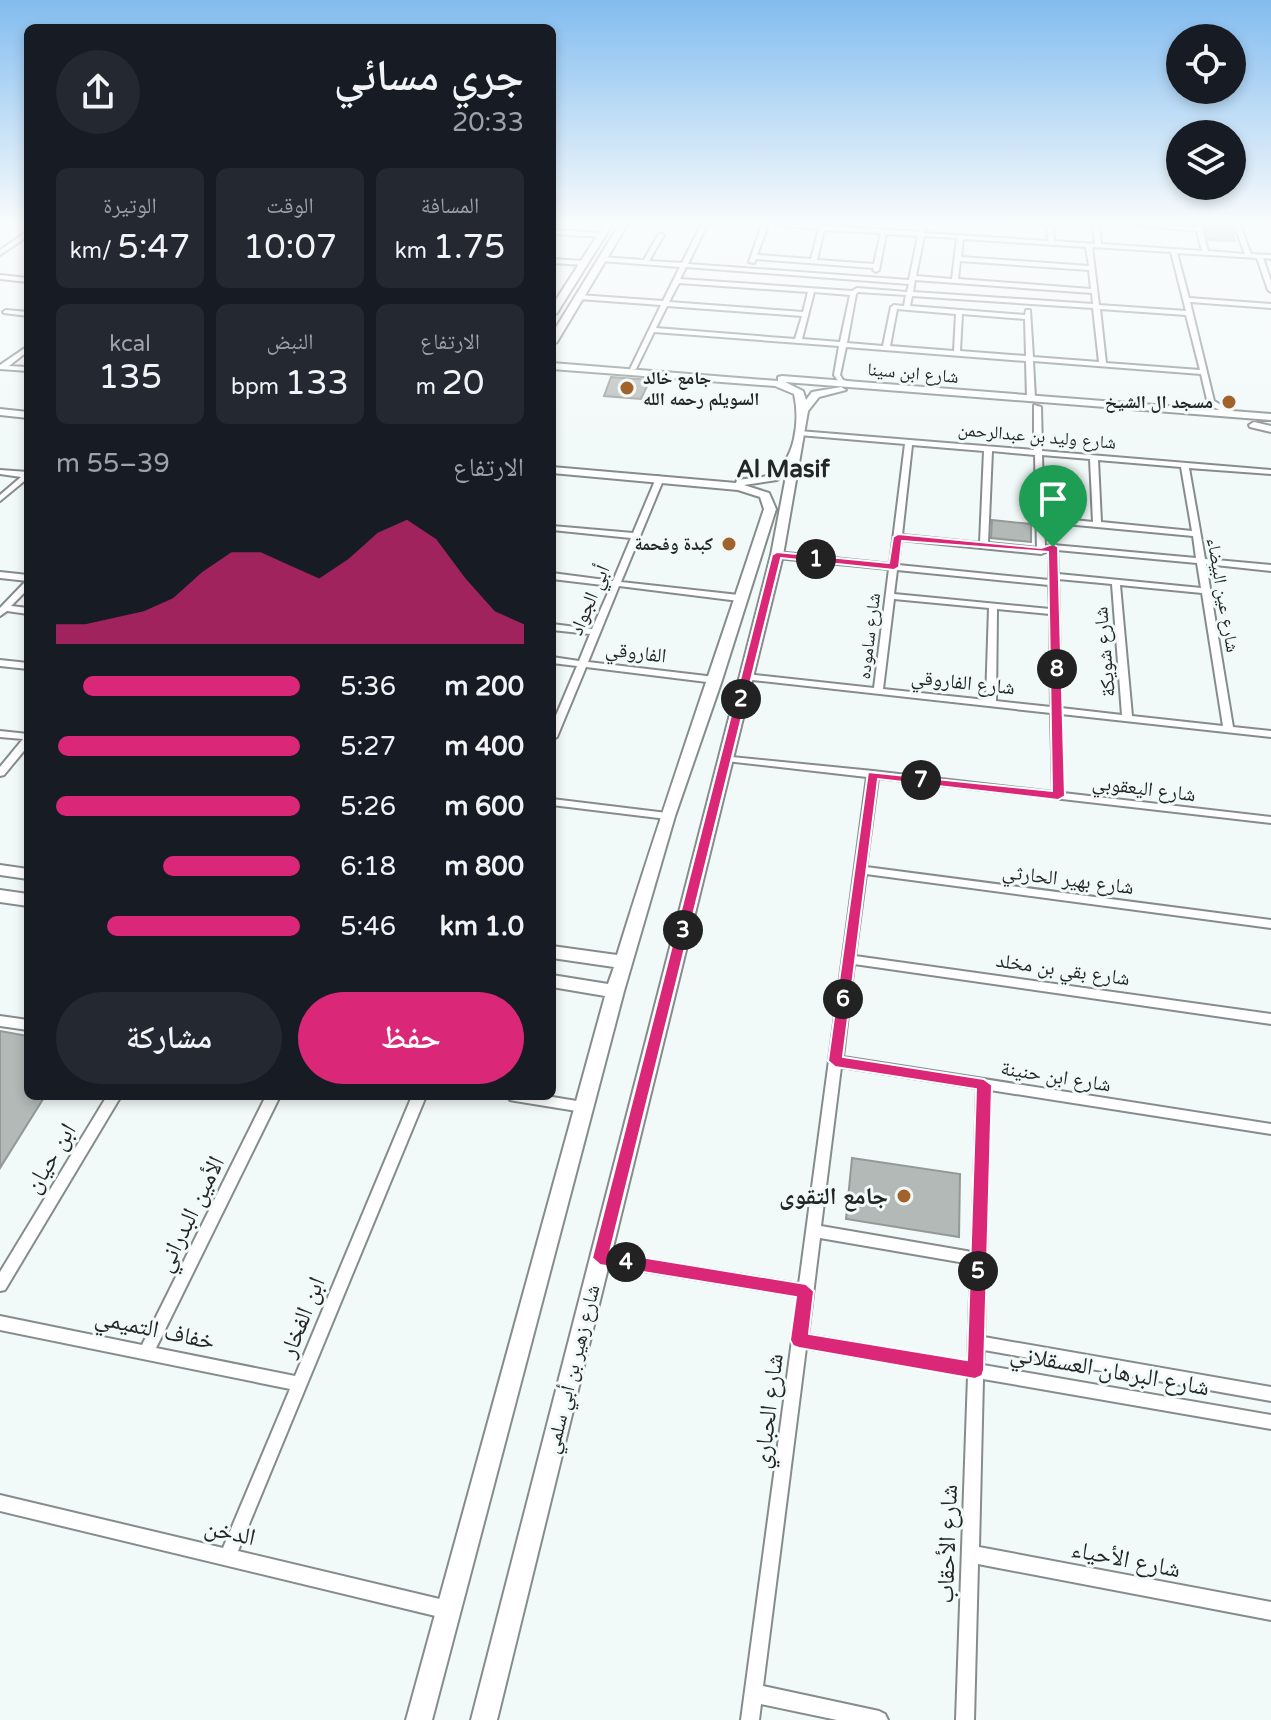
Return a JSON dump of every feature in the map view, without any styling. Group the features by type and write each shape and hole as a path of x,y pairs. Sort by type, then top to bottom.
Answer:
{"street":[{"path":"556,335 574,305"},
{"path":"633,369 665,305"},
{"path":"684,305 805,314"},
{"path":"798,341 808,305"},
{"path":"852,305 837,377 853,384"},
{"path":"1028,305 1029,359 1039,453 1041,551"},
{"path":"1084,305 1189,313"},
{"path":"1187,305 1211,402 1231,414"},
{"path":"1097,306 1103,364"},
{"path":"886,348 894,307 1027,317"},
{"path":"6,312 24,314"},
{"path":"957,353 959,312"},
{"path":"653,330 1203,372"},
{"path":"1,367 24,351"},
{"path":"556,363 775,383 799,393 803,411"},
{"name":"شارع ابن سينا","path":"556,363 853,384 991,400"},
{"path":"1,367 24,369"},
{"name":"شارع ابن سينا","path":"803,411 816,394 840,390 1271,417"},
{"path":"1193,411 1207,408 1211,402"},
{"name":"شارع ابن سينا","path":"1034,403 1271,428"},
{"name":"شارع زهير بن أبي سلمي","path":"484,1720 777,555 803,411"},
{"path":"0,412 24,415"},
{"path":"0,421 24,415"},
{"name":"شارع وليد بن عبدالرحمن","path":"799,433 1271,472"},
{"name":"شارع ساموده","path":"878,691 909,442"},
{"path":"984,545 988,448"},
{"path":"1094,457 1097,524"},
{"path":"556,468 660,478 757,482 773,478 793,459"},
{"name":"شارع عين البيضاء","path":"1185,465 1229,730"},
{"path":"0,472 24,474"},
{"path":"0,499 24,478"},
{"path":"419,1720 615,991 667,816 770,509 769,501 758,491 660,478"},
{"name":"أبي الجواد","path":"556,727 660,478"},
{"path":"1041,519 1196,534"},
{"path":"556,528 635,536"},
{"path":"898,537 1041,551 1053,547 1271,568"},
{"path":"1053,547 1058,796"},
{"path":"777,555 1206,591"},
{"path":"0,575 24,580"},
{"path":"556,576 739,598"},
{"name":"شارع شويكة","path":"1116,583 1127,719"},
{"path":"3,610 24,586"},
{"path":"890,596 1055,612"},
{"path":"991,704 993,606"},
{"path":"3,610 24,611"},
{"path":"556,627 594,632"},
{"name":"الفاروقي","path":"556,661 715,680"},
{"path":"0,663 24,666"},
{"name":"شارع الفاروقي","path":"746,677 1271,734"},
{"path":"0,734 24,737"},
{"path":"0,773 24,743"},
{"name":"شارع اليعقوبي","path":"726,758 1271,820"},
{"name":"شارع الحباري","path":"750,1720 873,774"},
{"path":"556,802 667,816"},
{"path":"0,870 24,873"},
{"name":"شارع بهير الحارثي","path":"860,870 1270,928"},
{"path":"0,896 24,899"},
{"path":"556,953 624,962"},
{"name":"شارع بقي بن مخلد","path":"849,959 1271,1019"},
{"path":"556,982 615,991"},
{"path":"0,1021 24,1024"},
{"name":"شارع ابن حنينة","path":"835,1061 1271,1129"},
{"name":"شارع الأحقاب","path":"965,1720 984,1085"},
{"name":"ابن حيان","path":"0,1284 112,1100"},
{"name":"الأمين البدراني","path":"147,1351 271,1100"},
{"name":"ابن الفخار","path":"228,1556 417,1100"},
{"path":"540,1100 583,1107"},
{"path":"813,1231 979,1259"},
{"path":"600,1258 806,1291"},
{"name":"خفاف التميمي","path":"0,1323 300,1384"},
{"name":"شارع البرهان العسقلاني","path":"799,1340 1271,1422"},
{"path":"976,1342 1271,1394"},
{"name":"الدخن","path":"0,1503 448,1610"},
{"name":"شارع الأحياء","path":"972,1554 1271,1611"},
{"path":"754,1693 879,1720"}],"building":[{"name":"جامع خالد السويلم رحمه الله","path":"611,377 650,380 641,399 604,396"},
{"path":"992,520 1031,524 1031,542 991,538"},
{"path":"0,1031 24,1035 24,1100 42,1100 0,1168"},
{"name":"جامع التقوى","path":"852,1158 960,1174 959,1237 846,1219"}],"place":[{"name":"جامع خالد السويلم رحمه الله","path":"627,388"},
{"name":"مسجد ال الشيخ","path":"1229,402"},
{"name":"كبدة وفحمة","path":"729,544"},
{"name":"جامع التقوى","path":"904,1196"}],"district":[{"name":"Al Masif","path":"783,469"}],"route":[{"path":"898,537 1041,551 1053,547 1058,796 873,774 835,1061 984,1085 975,1370 799,1340 806,1291 600,1258 777,555 894,567 898,537"}]}
